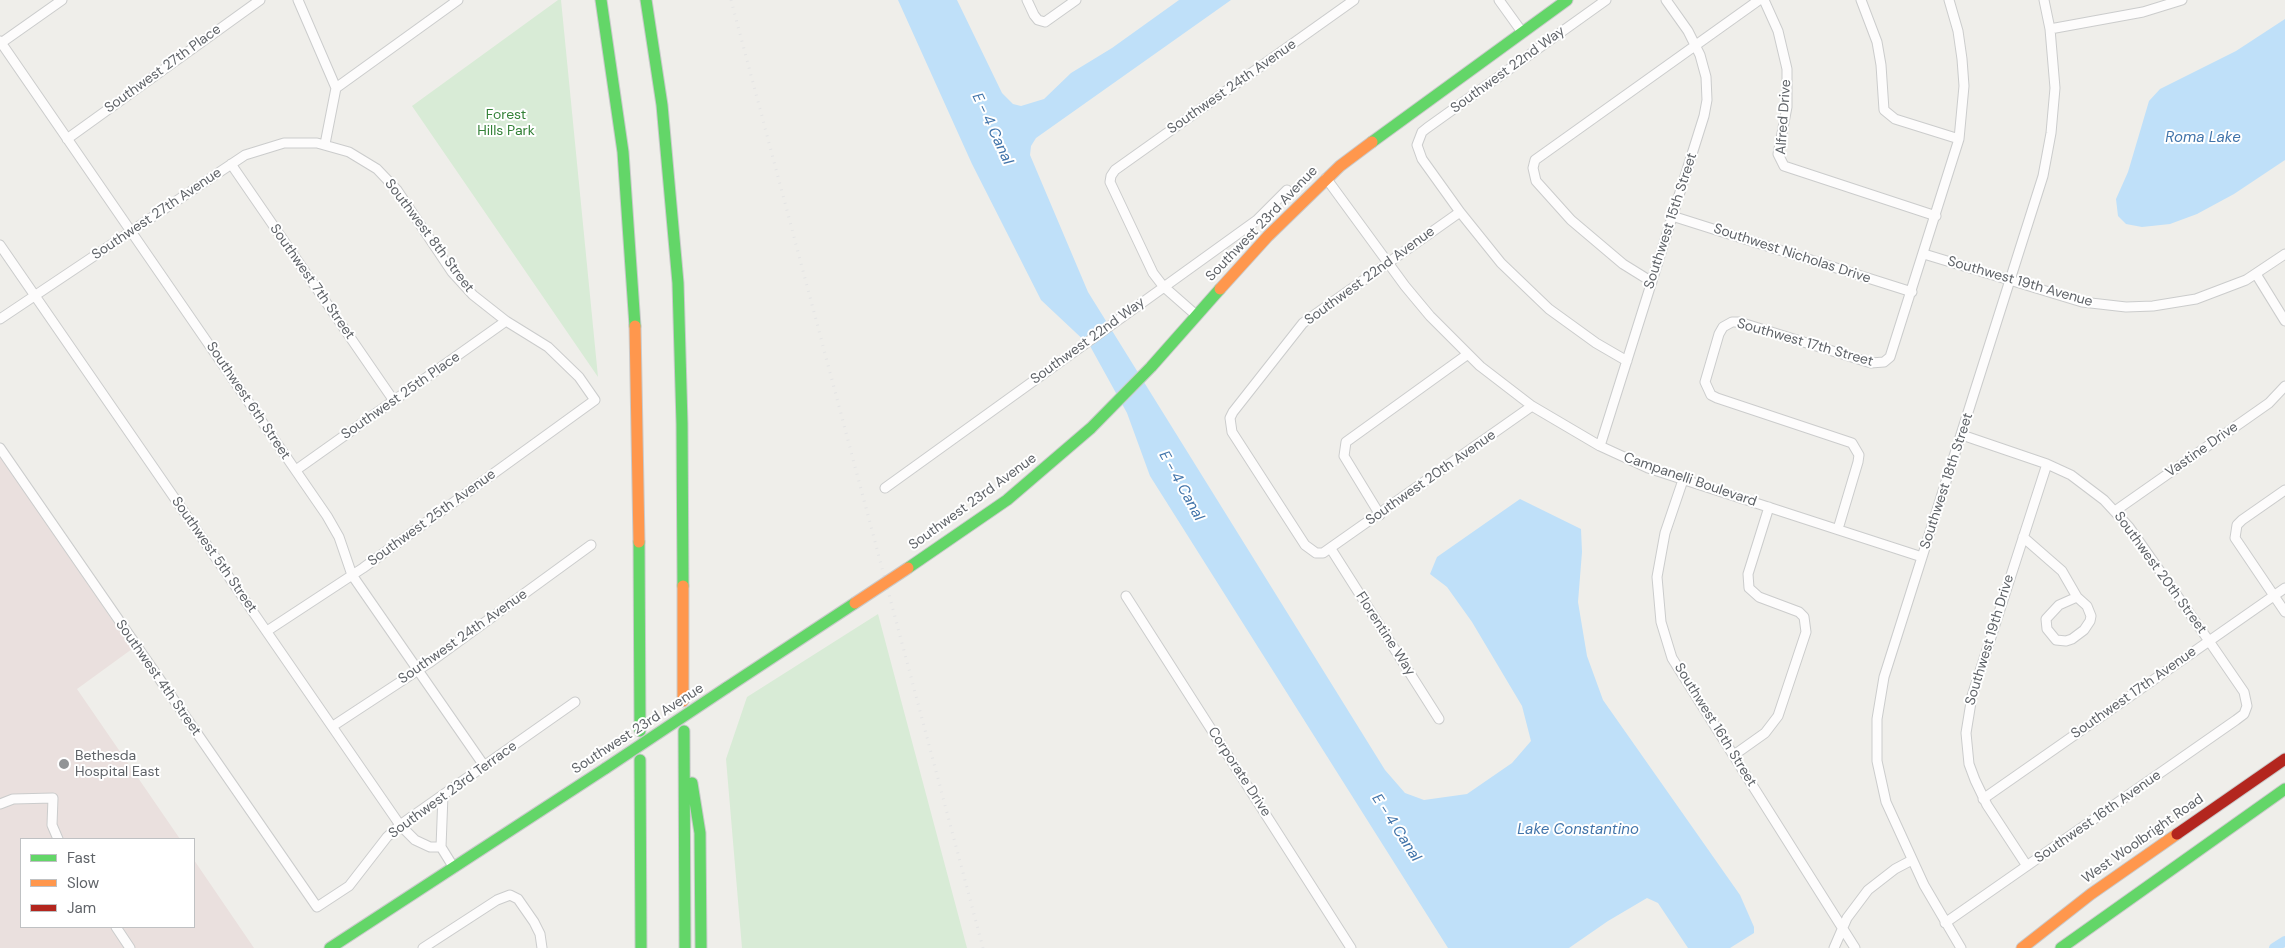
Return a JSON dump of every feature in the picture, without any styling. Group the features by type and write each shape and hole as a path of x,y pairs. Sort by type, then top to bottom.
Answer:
{"main road":[{"path":"602,0 623,152 635,302 639,445 640,730"},
{"path":"646,0 666,140 678,283 682,424 684,701"},
{"name":"Southwest 23rd Avenue","path":"336,946 856,603 1007,500 1071,447 1109,411 1268,236 1326,178 1389,128 1567,0"},
{"path":"685,948 684,732 700,833 701,948"},
{"name":"West Woolbright Road","path":"2022,948 2091,894 2285,759"},
{"path":"640,760 641,948"},
{"path":"2061,948 2285,789"}],"street":[{"path":"1,42 62,0"},
{"name":"Southwest 27th Place","path":"67,138 260,0"},
{"path":"298,0 336,88 325,144"},
{"path":"336,88 458,0"},
{"path":"1027,0 1038,20 1045,22 1076,0"},
{"name":"Southwest 24th Avenue","path":"1163,286 1149,266 1110,182 1115,170 1354,0"},
{"path":"1500,0 1522,32"},
{"name":"Southwest 22nd Way","path":"1460,212 1422,159 1418,146 1422,132 1606,0"},
{"name":"Southwest 15th Street","path":"1600,446 1704,116 1707,100 1706,77 1696,44 1666,0"},
{"path":"1652,282 1623,264 1571,220 1536,180 1533,174 1533,166 1540,155 1758,0"},
{"name":"Alfred Drive","path":"1764,0 1778,31 1787,69 1787,107 1778,154 1784,166 1936,216"},
{"path":"1861,0 1877,42 1881,65 1884,110 1895,119 1959,139"},
{"name":"Southwest 17th Street","path":"1838,529 1858,462 1857,448 1852,443 1711,395 1705,382 1719,334 1727,325 1739,322 1878,364 1890,357 1959,139 1963,96 1962,59 1958,31 1949,0"},
{"name":"Southwest 18th Street","path":"1961,948 1945,923 1912,860 1886,802 1877,761 1876,735 1879,702 1884,677 2037,199 2051,134 2055,88 2050,29 2044,0"},
{"path":"2050,29 2144,12 2182,0"},
{"name":"Southwest 6th Street","path":"1,42 296,470 339,537 352,575 485,767"},
{"name":"Southwest 27th Avenue","path":"0,319 231,164 260,149 276,144 300,142 325,144"},
{"name":"Southwest 8th Street","path":"325,144 363,159 389,180 462,284 490,311 542,343 565,361 595,400"},
{"name":"Southwest 7th Street","path":"231,164 394,401"},
{"name":"Campanelli Boulevard","path":"1326,178 1388,263 1430,316 1493,377 1532,406 1600,446 1683,480 1922,557"},
{"name":"Southwest 22nd Way","path":"885,488 1257,220 1287,190"},
{"path":"1460,212 1484,244 1524,287 1575,329 1626,361"},
{"name":"Southwest 22nd Avenue","path":"1331,549 1316,553 1304,545 1232,432 1230,418 1303,323 1460,212"},
{"name":"Southwest Nicholas Drive","path":"1672,216 1912,292"},
{"name":"Southwest 5th Street","path":"0,245 400,825 415,840 430,847 441,847"},
{"name":"Southwest 19th Avenue","path":"1924,254 2082,302 2135,307 2179,303 2222,290 2256,274 2285,254"},
{"path":"2256,274 2285,320"},
{"path":"1163,286 1196,315"},
{"name":"Southwest 25th Place","path":"296,470 506,321"},
{"path":"1380,515 1344,456 1346,442 1468,354"},
{"name":"Vastine Drive","path":"2116,511 2269,403 2285,386"},
{"name":"Southwest 25th Avenue","path":"267,631 352,575 595,400"},
{"name":"Southwest 20th Avenue","path":"1331,549 1532,406"},
{"name":"Southwest 20th Street","path":"1962,436 2046,464 2085,484 2116,511 2244,692 2247,706"},
{"name":"Southwest 4th Street","path":"0,448 317,907"},
{"name":"Southwest 19th Drive","path":"2027,866 1983,799 1969,764 1966,733 1968,713 2046,464"},
{"name":"Southwest 16th Street","path":"1683,480 1660,554 1657,577 1660,622 1679,672 1843,926 1855,948"},
{"path":"2285,490 2242,520 2237,525 2235,538 2285,612"},
{"path":"1734,756 1765,733 1778,716 1806,632 1804,617 1799,612 1759,597 1750,588 1748,574 1769,507"},
{"path":"2023,537 2062,571 2077,597 2087,606 2091,616 2084,630 2072,639 2066,641 2056,640 2047,630 2046,619 2059,605 2077,597"},
{"name":"Southwest 24th Avenue","path":"332,726 417,670 591,545"},
{"name":"Florentine Way","path":"1331,549 1439,719"},
{"name":"Southwest 17th Avenue","path":"1983,799 2285,588"},
{"name":"Corporate Drive","path":"1126,596 1351,948"},
{"name":"Southwest 23rd Terrace","path":"317,907 349,886 387,837 400,825 575,702"},
{"name":"Southwest 16th Avenue","path":"1945,923 2236,720 2244,714 2247,706"},
{"path":"443,795 441,847 454,868"},
{"path":"0,804 13,799 53,798 52,825 58,838"},
{"path":"1834,948 1843,926 1856,904 1868,890 1895,869 1912,860"},
{"path":"423,948 501,897 510,895 518,899 534,922 540,934 542,948"},
{"path":"117,928 130,948"}],"shaded area":[{"name":"Bethesda Hospital East","path":"0,456 132,649 77,689 179,838 20,838 20,928 195,928 195,861 254,948 0,948"}],"green space":[{"name":"Forest Hills Park","path":"558,0 561,0 598,377 412,106"},
{"path":"878,614 967,948 742,948 726,759 747,697"}],"water":[{"path":"898,0 957,0 1002,93 1013,104 1021,106 1044,99 1071,73 1112,48 1179,0 1231,0 1036,138 1031,146 1030,155 1088,292 1385,770 1405,793 1424,800 1467,794 1512,763 1531,741 1522,706 1472,622 1447,587 1430,574 1437,557 1520,499 1581,529 1582,552 1578,602 1587,656 1603,700 1740,895 1754,927 1754,933 1730,948 1688,948 1658,903 1647,898 1608,921 1569,948 1448,948 1150,476 1127,413 1090,346 1041,300 972,164"},
{"name":"Roma Lake","path":"2285,19 2285,160 2234,194 2197,214 2170,224 2142,227 2126,224 2118,216 2116,199 2128,172 2149,101 2160,89 2236,51"}],"waterway":[{"path":"2274,948 2285,941"}],"railway":[{"path":"731,0 983,948"}],"traffic: fast":[{"path":"601,0 623,152 635,326"},
{"path":"646,0 662,105 678,283 682,424 683,586"},
{"path":"1372,142 1567,0"},
{"path":"908,568 1007,500 1091,428 1151,367 1220,289"},
{"path":"639,542 640,731"},
{"path":"726,688 855,603"},
{"path":"606,768 726,688"},
{"path":"684,731 685,948"},
{"path":"640,760 641,948"},
{"path":"330,948 606,768"},
{"path":"692,783 700,833 701,948"},
{"path":"2061,948 2285,789"}],"traffic: slow":[{"path":"1220,289 1268,236 1340,166 1372,142"},
{"path":"635,326 639,542"},
{"path":"855,603 908,568"},
{"path":"683,586 683,701"},
{"path":"2022,948 2091,894 2177,834"}],"traffic: jam":[{"path":"2177,834 2285,759"}],"place":[{"name":"Bethesda Hospital East","path":"64,764"}],"water label":[{"name":"E - 4 Canal","path":"992,129"},
{"name":"E - 4 Canal","path":"1181,486"},
{"name":"E - 4 Canal","path":"1396,828"},
{"name":"Lake Constantino","path":"1578,830"}]}
